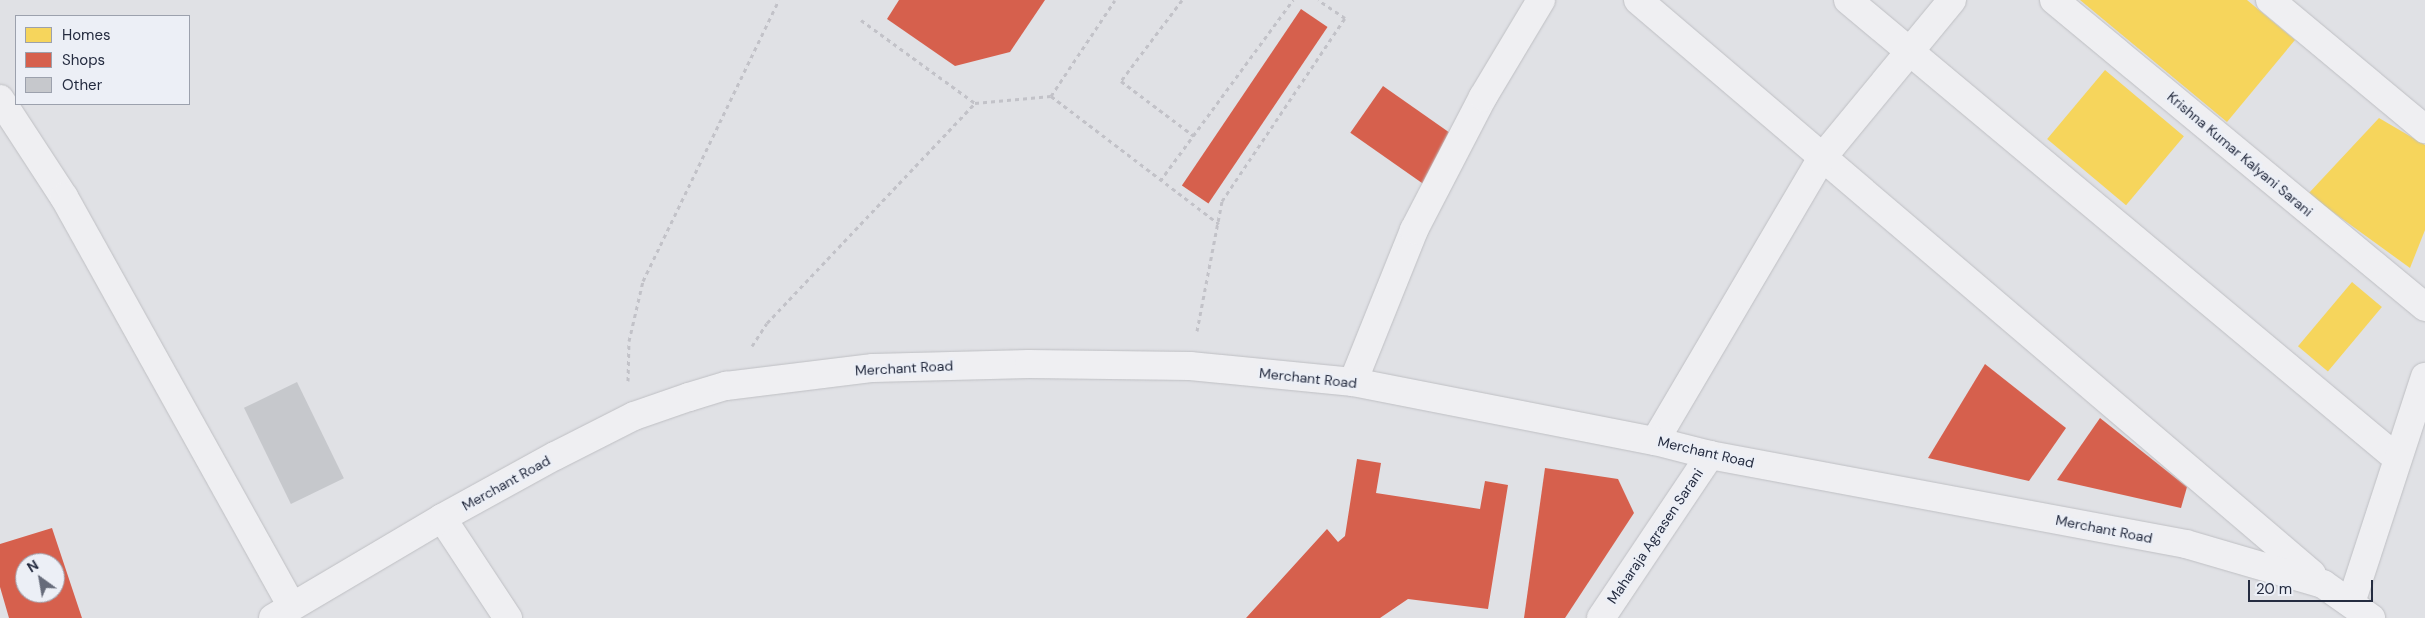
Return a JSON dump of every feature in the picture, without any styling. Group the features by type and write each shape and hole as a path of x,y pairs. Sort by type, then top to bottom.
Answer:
{"street":[{"path":"1353,382 1414,230 1483,97 1541,0"},
{"path":"1638,0 1821,159 2323,584"},
{"path":"1848,0 2398,459"},
{"path":"1656,441 1821,159 1952,0"},
{"name":"Krishna Kumar Kalyani Sarani","path":"2054,0 2425,307"},
{"path":"2270,0 2425,129"},
{"path":"0,99 64,197 283,612"},
{"name":"Merchant Road","path":"283,612 442,518 634,416 726,386 873,368 1028,364 1190,366 1353,382 1656,441 1710,455 2186,544 2323,584 2361,611"},
{"path":"2361,611 2398,459 2425,377"},
{"name":"Maharaja Agrasen Sarani","path":"1601,618 1710,455"},
{"path":"442,518 508,618"}],"path":[{"path":"634,416 627,361 643,281 778,0"},
{"path":"1051,96 1116,0"},
{"path":"1182,0 1121,81 1194,136"},
{"path":"1160,181 1293,0"},
{"path":"1190,366 1222,201 1345,18 1320,0"},
{"path":"860,20 975,102 1051,96 1160,181 1219,224"},
{"path":"726,386 767,323 975,102"}],"building: Homes":[{"path":"2080,0 2247,0 2295,40 2227,122"},
{"path":"2105,70 2184,136 2126,205 2047,139"},
{"path":"2379,118 2425,145 2425,230 2410,268 2308,194"},
{"path":"2352,282 2382,307 2328,371 2298,346"}],"building: Shops":[{"path":"899,0 1045,0 1010,52 955,66 887,19"},
{"path":"1301,9 1328,27 1208,203 1182,186"},
{"path":"1383,86 1458,138 1425,185 1350,133"},
{"path":"1985,364 2066,428 2029,481 1928,458"},
{"path":"2100,418 2187,487 2181,508 2057,480"},
{"path":"1357,459 1381,463 1376,493 1480,509 1485,481 1508,485 1488,609 1408,599 1380,618 1246,618 1327,529 1338,542 1345,536"},
{"path":"1545,468 1618,479 1634,513 1565,618 1524,618"},
{"path":"52,528 60,553 15,553 15,603 65,603 65,567 82,618 9,618 0,587 0,544"}],"building: Other":[{"path":"297,382 344,478 291,504 244,408"}]}
